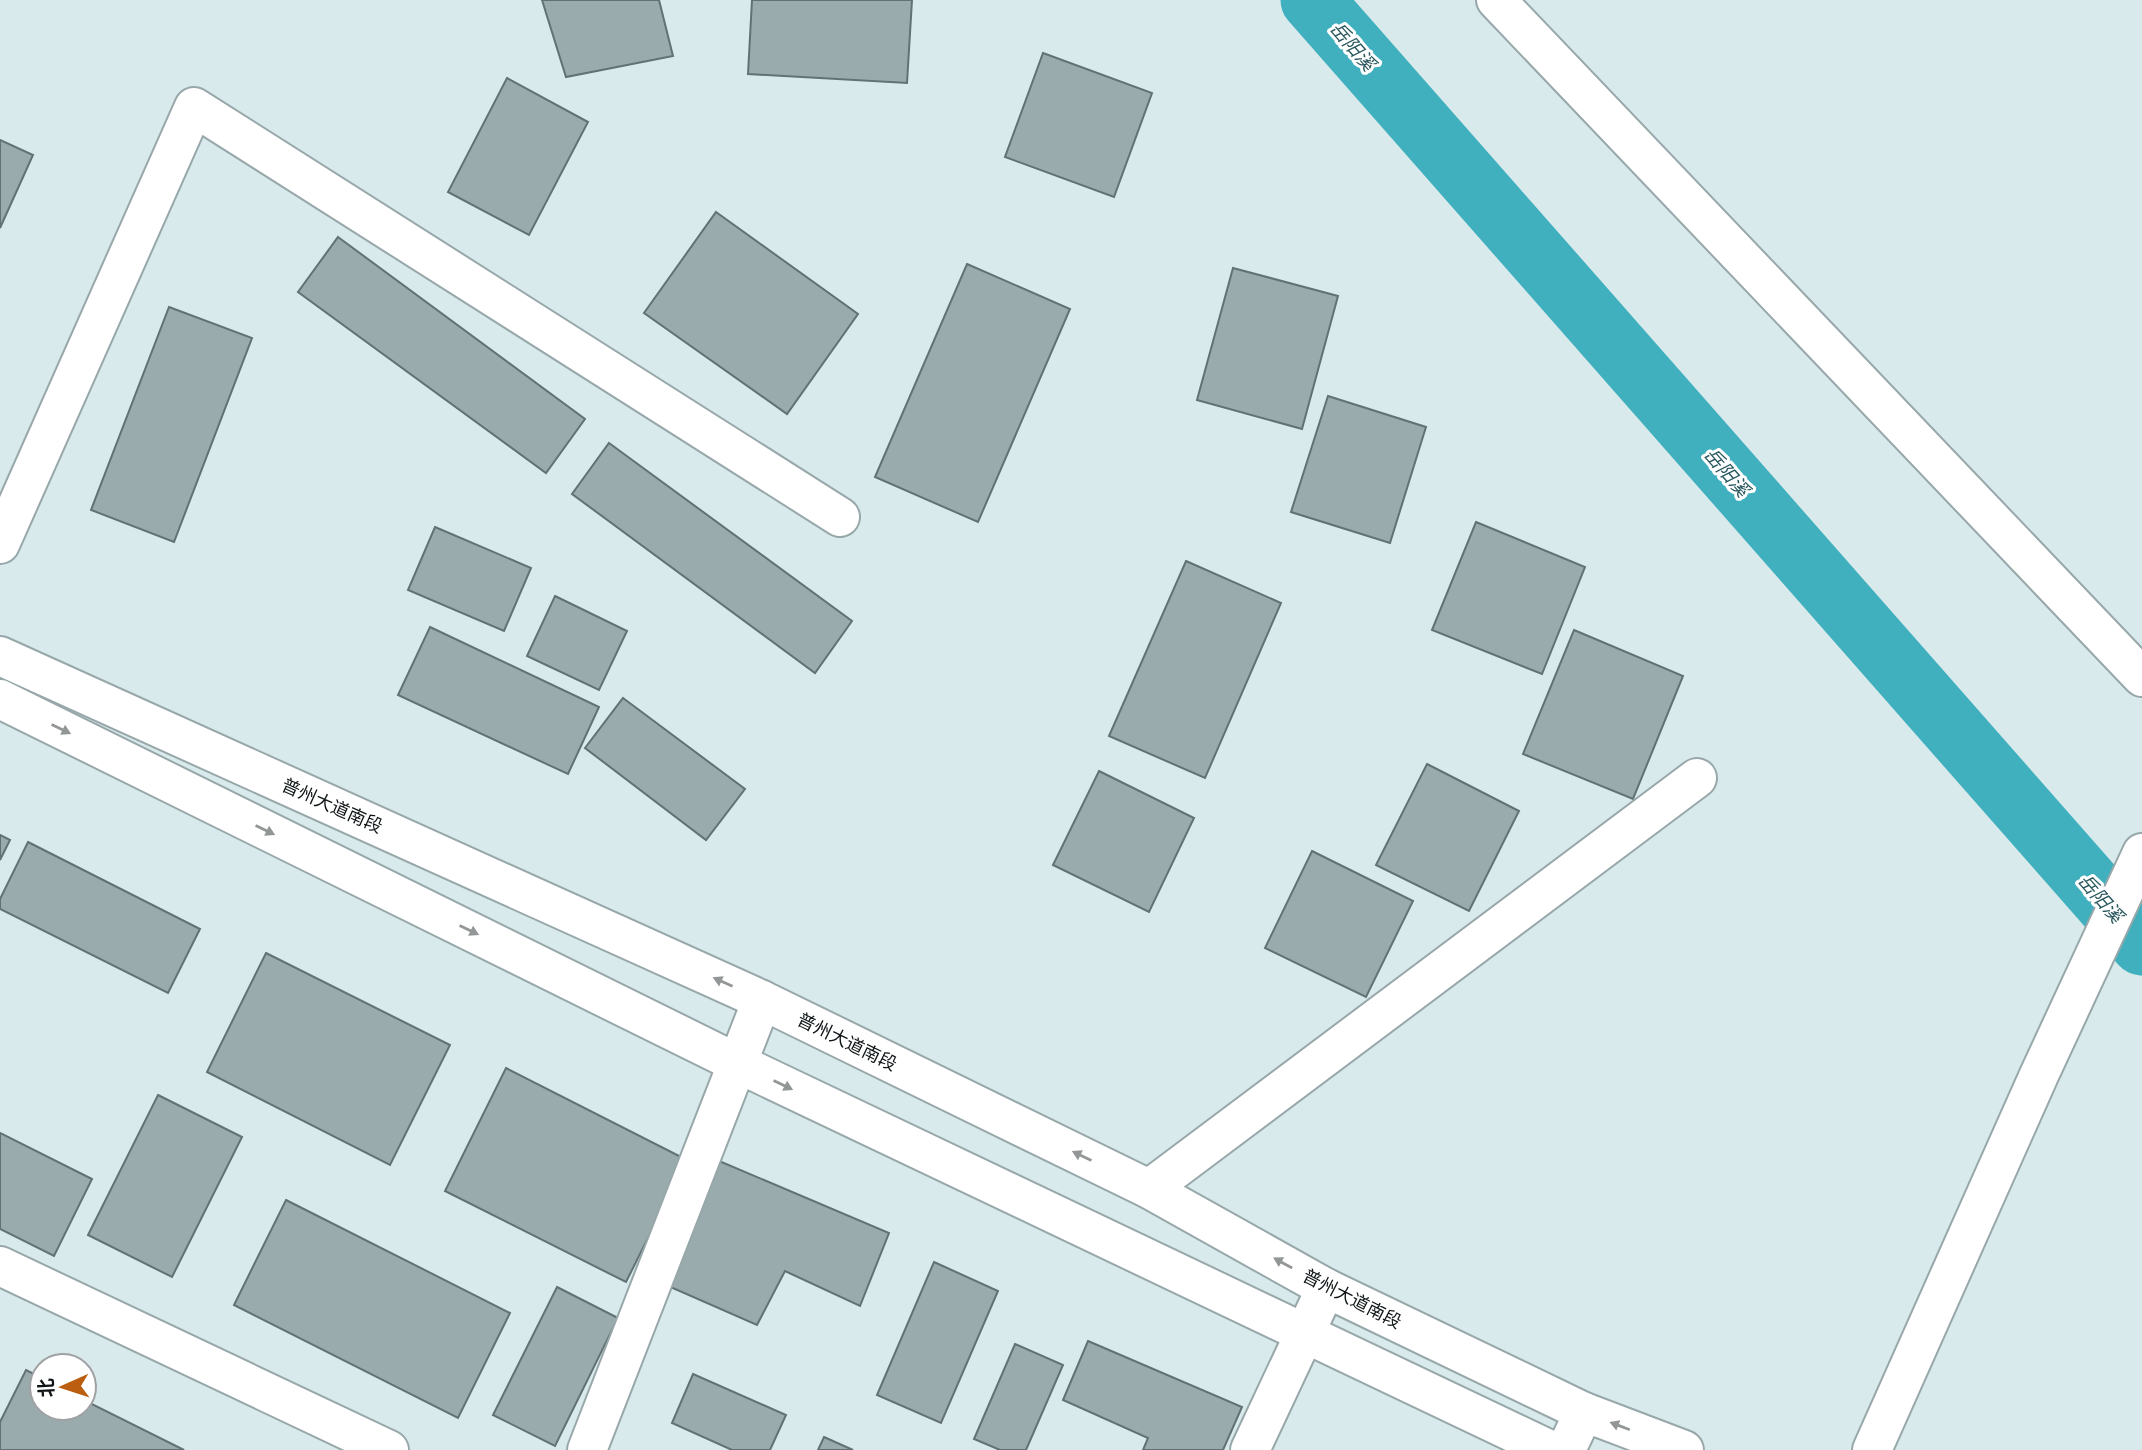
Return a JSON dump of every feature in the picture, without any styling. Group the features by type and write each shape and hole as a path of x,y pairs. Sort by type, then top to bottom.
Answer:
{"main road":[{"path":"1496,0 2142,677"},
{"path":"0,544 194,107 840,517"},
{"name":"普州大道南段","path":"0,656 762,1000 1149,1189 1326,1288 1584,1412 1684,1450"},
{"path":"0,699 737,1063 1550,1450"},
{"path":"1149,1189 1698,778"},
{"path":"1872,1450 2039,1075 2142,853"},
{"path":"587,1450 762,1000"},
{"path":"0,1266 389,1450"},
{"path":"1250,1450 1326,1288"},
{"path":"1566,1450 1584,1412"}],"building":[{"path":"542,0 659,0 673,56 566,77"},
{"path":"752,0 912,0 907,83 748,74"},
{"path":"1043,53 1152,93 1114,197 1005,157"},
{"path":"507,78 588,122 529,235 448,192"},
{"path":"0,140 33,155 0,228"},
{"path":"716,212 858,314 787,414 644,313"},
{"path":"338,237 585,419 546,473 298,292"},
{"path":"967,264 1070,309 978,522 875,477"},
{"path":"1233,268 1338,296 1302,429 1197,400"},
{"path":"169,307 252,338 174,542 91,510"},
{"path":"1328,396 1426,427 1390,543 1291,512"},
{"path":"609,443 852,621 815,673 572,494"},
{"path":"1476,522 1585,567 1542,674 1432,630"},
{"path":"435,527 531,568 504,631 408,590"},
{"path":"1186,561 1281,603 1205,778 1109,736"},
{"path":"555,596 627,631 599,690 527,656"},
{"path":"430,627 599,707 568,774 398,695"},
{"path":"1574,630 1683,676 1633,799 1523,754"},
{"path":"623,698 745,789 706,840 585,748"},
{"path":"1427,764 1519,811 1469,911 1376,865"},
{"path":"1099,771 1194,818 1149,912 1053,865"},
{"path":"0,835 10,840 0,860"},
{"path":"28,842 200,929 168,993 0,909 0,899"},
{"path":"1312,851 1413,901 1366,997 1265,948"},
{"path":"266,953 450,1045 390,1165 207,1072"},
{"path":"506,1068 687,1160 626,1282 445,1191"},
{"path":"158,1095 242,1137 172,1277 88,1235"},
{"path":"0,1133 92,1179 54,1256 0,1229"},
{"path":"712,1158 889,1233 860,1306 785,1271 757,1325 659,1282"},
{"path":"286,1200 510,1313 458,1418 234,1305"},
{"path":"934,1262 998,1291 941,1423 877,1395"},
{"path":"557,1287 618,1318 555,1446 493,1415"},
{"path":"1088,1341 1242,1407 1223,1450 1143,1450 1148,1438 1063,1400"},
{"path":"1015,1344 1063,1365 1026,1450 1000,1450 974,1439"},
{"path":"26,1370 28,1422 98,1422 98,1407 184,1450 0,1450 0,1422"},
{"path":"693,1374 786,1415 770,1450 732,1450 672,1423"},
{"path":"824,1437 853,1450 818,1450"}],"waterway":[{"name":"岳阳溪","path":"1312,0 2142,944"}]}
